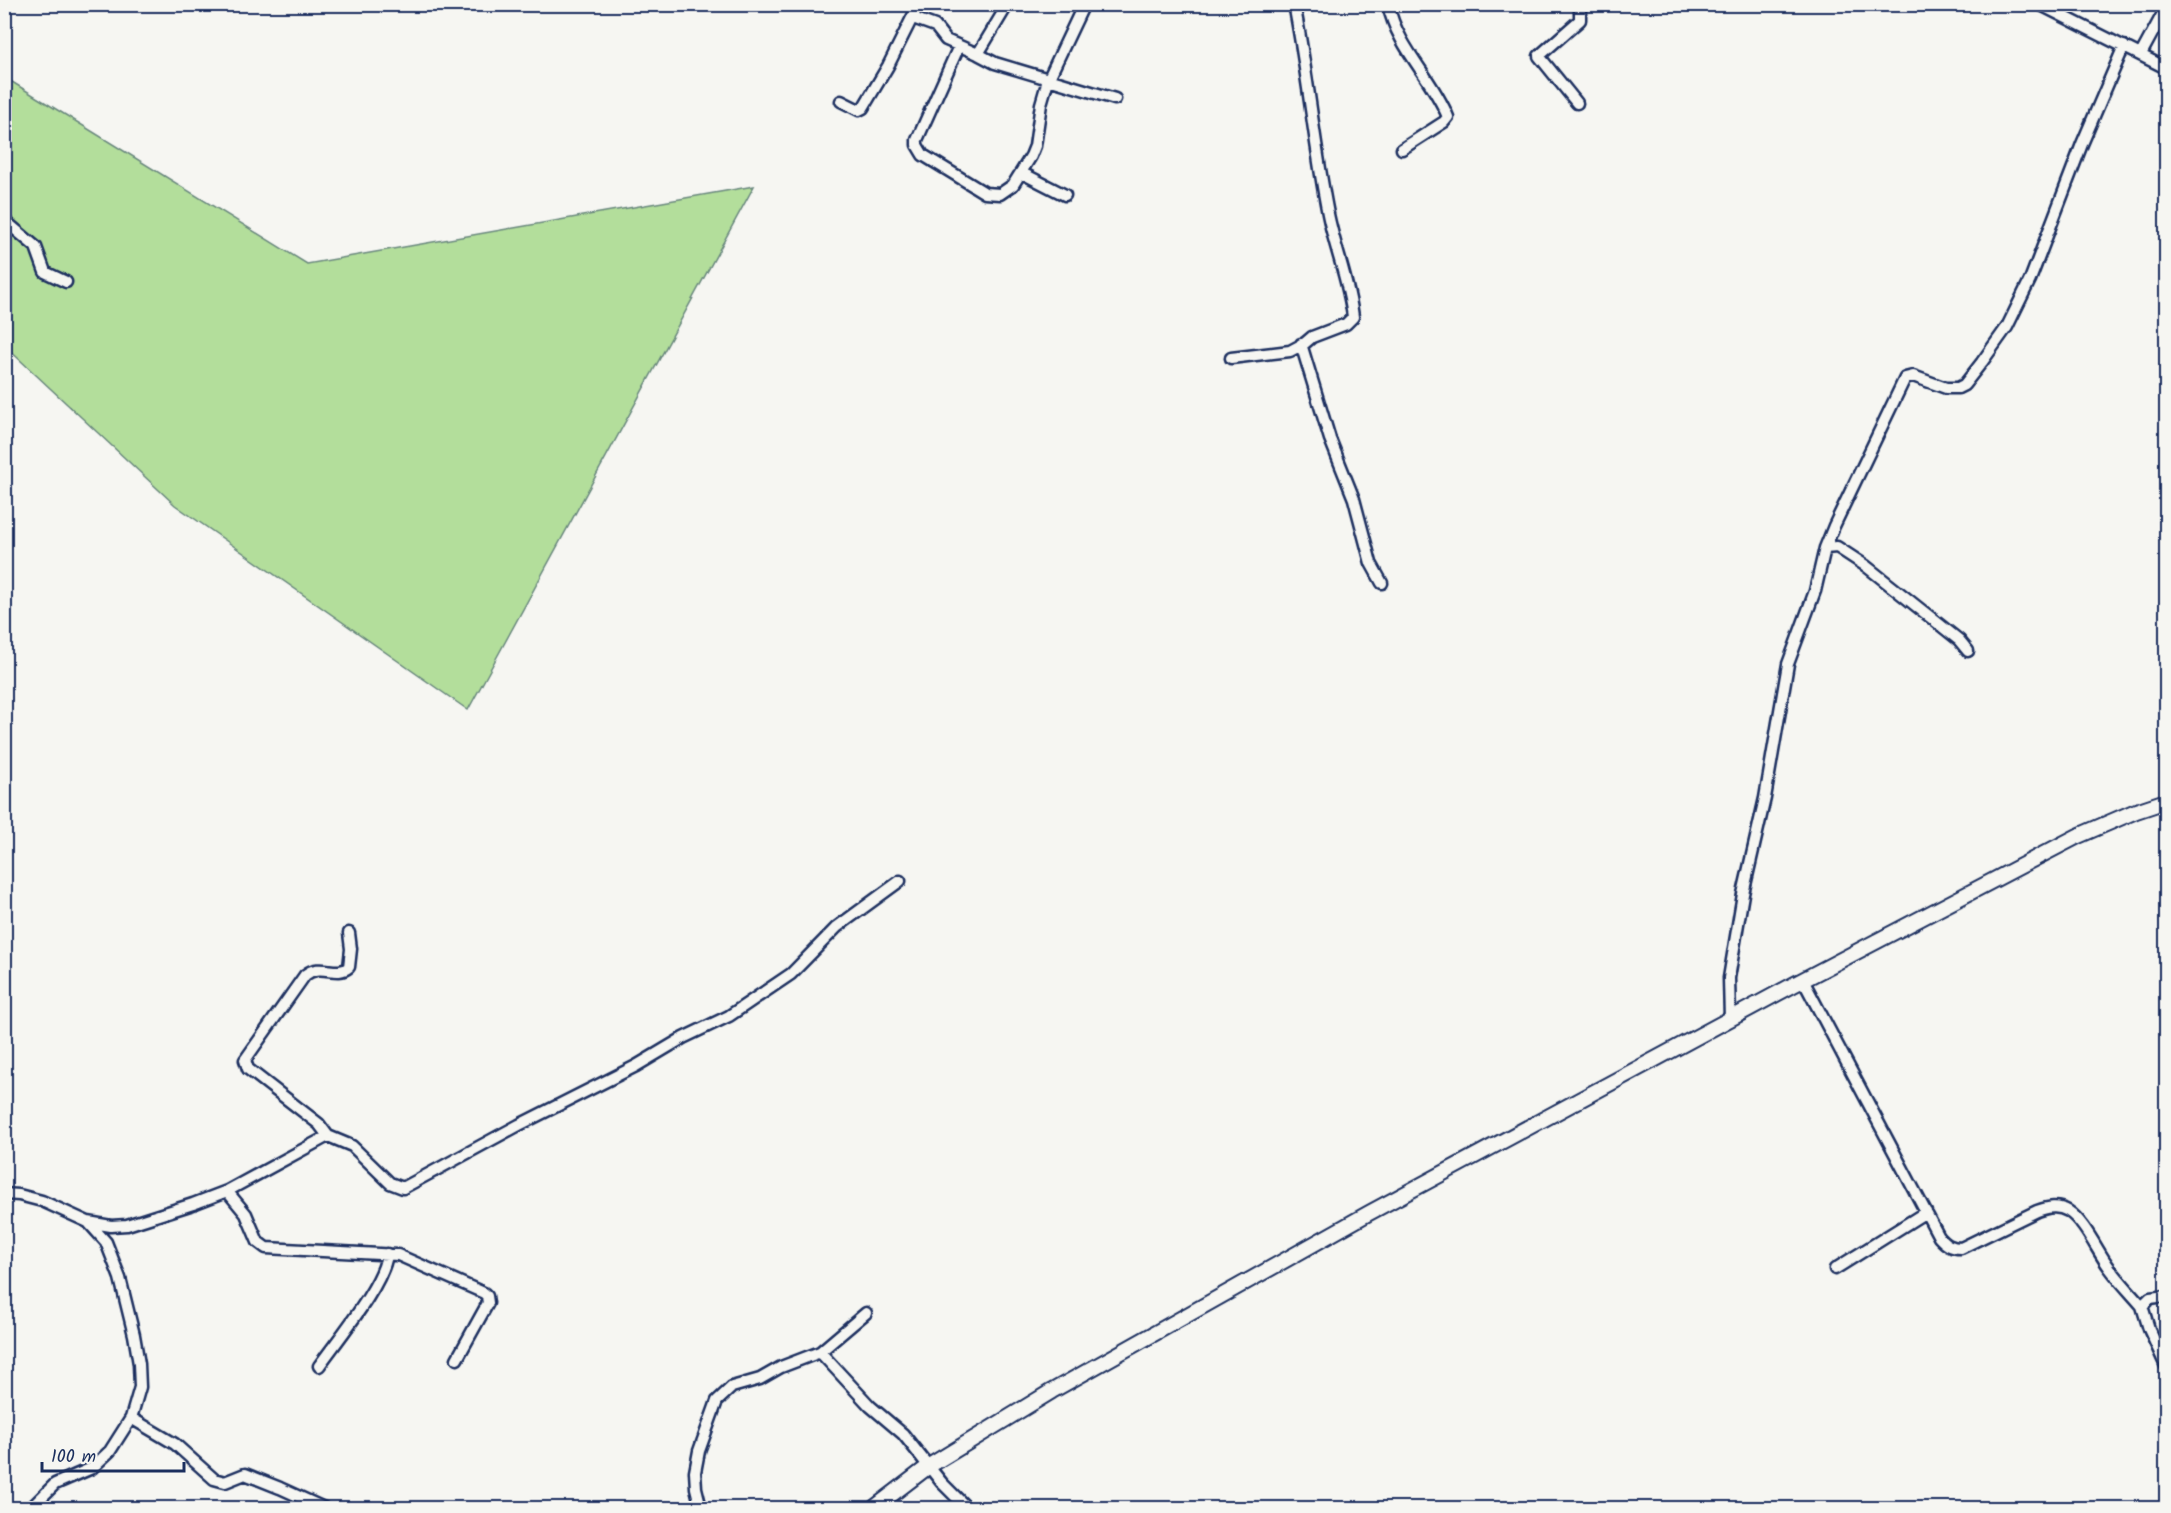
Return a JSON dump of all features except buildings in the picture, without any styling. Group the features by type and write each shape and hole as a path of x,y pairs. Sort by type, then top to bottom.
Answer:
{"street":[{"path":"841,101 859,110 863,108 888,66 919,4"},
{"path":"978,54 1008,4"},
{"path":"959,46 917,140 919,150 922,155 992,195 1006,191 1022,173 1035,146 1041,104 1048,80 1084,4"},
{"path":"1231,358 1290,351 1312,337 1346,324 1353,317 1329,217 1311,122 1304,57 1294,4"},
{"path":"1388,4 1392,23 1402,44 1431,85 1448,117 1444,122 1402,149"},
{"path":"1577,103 1539,56 1580,20 1580,4"},
{"path":"2039,4 2166,68"},
{"path":"2140,54 2166,8"},
{"path":"913,18 935,26 946,40 995,63 1116,99"},
{"path":"1730,1019 1729,978 1743,894 1765,798 1788,663 1815,591 1825,548 1905,378 1913,376 1946,388 1958,388 1964,385 2007,327 2030,280 2082,144 2124,46"},
{"path":"1022,173 1065,195"},
{"path":"4,219 36,247 45,272 66,282"},
{"path":"1301,344 1330,439 1354,499 1371,563 1382,583"},
{"path":"1825,548 1837,547 1866,566 1959,640 1968,651"},
{"path":"874,1509 929,1467 1052,1391 1255,1276 1730,1019 2078,836 2117,818 2166,801"},
{"path":"349,933 351,949 349,967 342,971 316,969 305,975 245,1060 248,1069 319,1124 328,1136 352,1146 390,1184 399,1188 407,1188 519,1125 578,1097 683,1038 729,1016 784,979 807,959 837,927 900,881"},
{"path":"1803,980 1944,1243 1950,1247 1961,1248 2037,1211 2049,1207 2060,1207 2077,1219 2108,1266 2142,1306 2149,1329 2166,1366"},
{"path":"4,1194 42,1201 88,1222 111,1226 127,1225 227,1191 328,1136"},
{"path":"227,1191 250,1221 258,1242 266,1248 387,1254 408,1259 488,1296 488,1303 457,1359"},
{"path":"1835,1269 1926,1212"},
{"path":"31,1509 55,1484 92,1468 110,1450 131,1418 140,1387 134,1335 114,1259 106,1242 88,1222"},
{"path":"319,1366 375,1286 384,1271 387,1254"},
{"path":"2142,1306 2150,1298 2166,1296"},
{"path":"701,1509 695,1472 699,1451 717,1401 732,1387 760,1379 781,1367 820,1352 866,1313"},
{"path":"820,1352 870,1406 903,1434 942,1483 967,1509"},
{"path":"131,1418 176,1444 214,1479 225,1482 246,1474 324,1509"}],"green space":[{"path":"4,77 307,264 754,186 468,710 175,505 5,346"}]}
